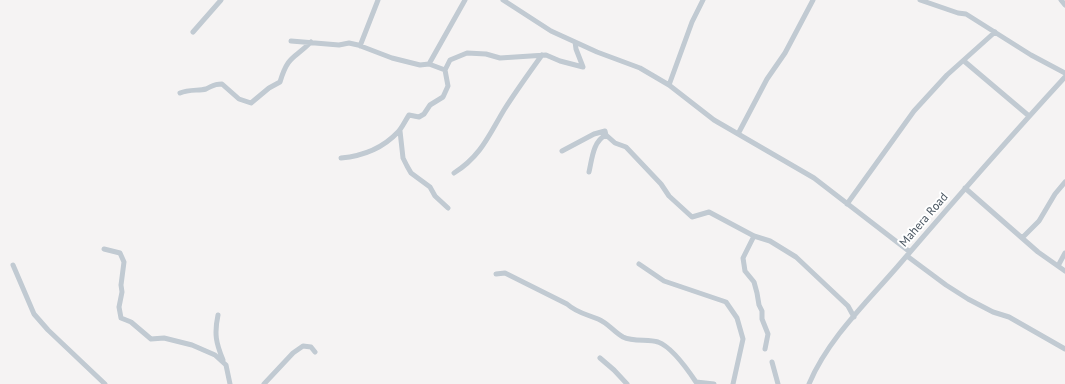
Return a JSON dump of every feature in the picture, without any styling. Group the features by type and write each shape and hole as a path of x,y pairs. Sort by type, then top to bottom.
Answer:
{"street":[{"path":"193,32 221,0"},
{"path":"360,46 378,0"},
{"path":"430,64 465,0"},
{"path":"503,0 551,31 597,52 640,68 669,86 706,114 814,178 946,285 968,299 993,312 1009,317 1065,349"},
{"path":"669,86 692,22 703,0"},
{"path":"738,134 767,79 785,53 813,0"},
{"path":"920,0 966,14 1031,55 1065,72"},
{"path":"1061,0 1065,5"},
{"path":"847,204 914,111 947,75 995,32"},
{"path":"291,41 339,45 349,43 392,58 420,64 430,64 445,70"},
{"path":"180,93 195,89 205,89 212,84 222,84 239,99 251,103 268,88 280,82 287,63 311,42"},
{"path":"342,158 372,151 400,131 409,116 419,117 424,114 430,105 443,97 448,86 445,70 450,60 467,53 486,54 500,58 546,55 583,67 575,42"},
{"path":"454,173 468,164 484,146 504,110 542,55"},
{"path":"964,60 1029,116"},
{"name":"Mahera Road","path":"808,384 816,366 854,317 965,188 1065,77"},
{"path":"400,131 403,158 411,173 430,188 435,196 448,208"},
{"path":"562,151 594,134 605,131 606,135 615,144 626,147 661,184 669,196 692,217 709,212 754,236 770,241 796,257 848,306 854,317"},
{"path":"589,172 596,144 600,138 606,135"},
{"path":"1022,238 1039,221 1065,182"},
{"path":"965,188 1022,238 1065,270"},
{"path":"754,236 743,258 745,271 754,282 762,311 762,319 768,334 765,349"},
{"path":"104,249 120,253 124,262 119,307 121,318 131,322 151,339 164,338 192,345 215,355 226,365"},
{"path":"1058,266 1065,253"},
{"path":"639,264 664,281 726,302 737,318 743,339 733,384"},
{"path":"13,265 34,314 48,330 105,384"},
{"path":"496,274 505,273 567,304 575,312 602,320 624,338 659,342 676,356 696,382 714,384"},
{"path":"218,315 215,331 230,384"},
{"path":"264,384 293,353 303,346 311,347 316,352"},
{"path":"600,358 627,384"},
{"path":"772,362 778,384"}]}
